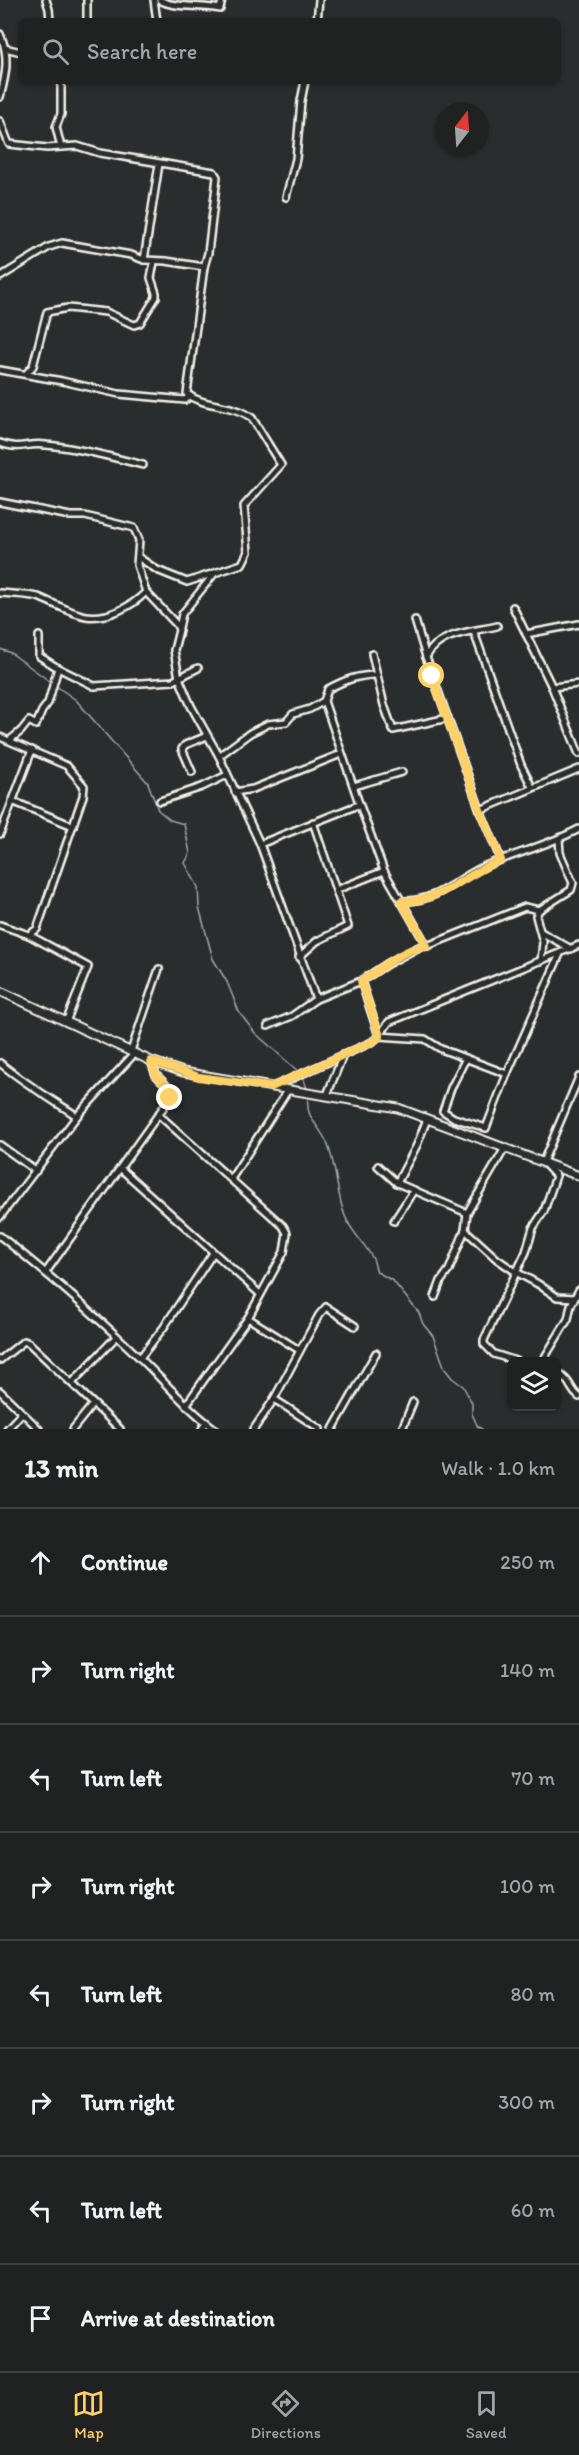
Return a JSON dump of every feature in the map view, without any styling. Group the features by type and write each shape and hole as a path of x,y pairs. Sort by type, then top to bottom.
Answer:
{"main road":[{"path":"0,991 151,1061 199,1077 327,1095 398,1108 579,1176"}],"street":[{"path":"46,0 50,9 50,18"},
{"path":"87,0 87,18"},
{"path":"154,0 157,18"},
{"path":"160,0 167,4 220,9 222,0"},
{"path":"317,18 319,0"},
{"path":"0,34 5,48 7,75 0,97"},
{"path":"5,48 18,51"},
{"path":"61,84 61,114 56,127 61,147"},
{"path":"286,197 296,159 304,84"},
{"path":"0,121 9,144 77,146 100,153 216,174 208,253 204,267 187,391 190,396 205,403 246,413 252,418 281,465 244,506 248,552 242,564 187,582 158,570 138,557"},
{"path":"144,260 159,164"},
{"path":"0,277 56,244 72,243 154,262 166,261 204,267"},
{"path":"26,374 33,366 47,312 68,308 100,311 134,325 140,323 156,297 151,278 154,262"},
{"path":"0,370 119,394 185,400 190,396"},
{"path":"0,443 21,448 35,444 49,445 143,465"},
{"path":"0,502 70,516 85,516 134,528 139,540 137,565 146,592 172,617 179,630"},
{"path":"215,573 182,614 174,650 179,678 260,844 316,999"},
{"path":"0,593 35,596 85,616 96,616 121,610 135,603 146,592"},
{"path":"513,607 552,687 579,754"},
{"path":"415,620 480,810 501,860"},
{"path":"526,634 579,624"},
{"path":"426,657 431,648 445,638 497,626"},
{"path":"474,632 521,765 532,787"},
{"path":"39,636 39,656 42,660 94,686 158,683 179,678 198,668"},
{"path":"372,654 393,730 448,717"},
{"path":"10,740 29,721 36,725 38,722 48,703 58,668"},
{"path":"377,675 357,675 336,684 328,689 324,701 384,871 427,946"},
{"path":"552,687 579,684"},
{"path":"219,756 250,733 268,724 286,722 292,714 310,709 324,701"},
{"path":"192,772 182,749 185,745 207,736"},
{"path":"0,737 67,766 84,786 73,826 37,929 29,935"},
{"path":"0,834 32,750"},
{"path":"235,792 253,789 342,754"},
{"path":"480,810 579,769"},
{"path":"354,786 402,772"},
{"path":"160,801 202,788 227,776"},
{"path":"12,801 73,826"},
{"path":"260,844 359,803"},
{"path":"299,957 317,941 348,926 313,822"},
{"path":"401,901 440,893 475,871 579,829"},
{"path":"559,839 561,858 573,883 571,890"},
{"path":"336,890 384,871"},
{"path":"537,912 579,886"},
{"path":"268,1026 292,1016 316,999 361,981 387,963 419,947 427,946 525,907 537,912"},
{"path":"537,912 543,942 541,961"},
{"path":"0,925 29,935 88,968 66,1022"},
{"path":"541,932 571,949"},
{"path":"271,1087 372,1042 380,1036 389,1022 579,945"},
{"path":"466,1058 443,1111 454,1118 486,1128 507,1074 560,954"},
{"path":"0,1217 77,1116 133,1052 159,969"},
{"path":"361,981 380,1036"},
{"path":"380,1036 425,1039 441,1049 507,1074"},
{"path":"327,1095 343,1055"},
{"path":"46,1272 159,1115 171,1093 167,1085 156,1075 151,1061"},
{"path":"0,1063 22,1081 77,1116"},
{"path":"507,1358 494,1354 484,1344 484,1340 526,1252 533,1228 544,1211 555,1182 556,1176 543,1162 579,1077"},
{"path":"231,1179 288,1090"},
{"path":"159,1115 284,1226 287,1233 284,1251 248,1318 186,1405"},
{"path":"450,1127 454,1118"},
{"path":"397,1183 417,1145 427,1119"},
{"path":"0,1145 36,1171"},
{"path":"435,1297 465,1230 467,1213 505,1148"},
{"path":"378,1166 397,1183 467,1213"},
{"path":"121,1169 260,1294"},
{"path":"394,1221 414,1190"},
{"path":"465,1230 497,1259 556,1297 575,1298"},
{"path":"0,1236 46,1272 140,1358 186,1405 215,1429"},
{"path":"140,1358 164,1328 213,1253"},
{"path":"547,1357 568,1318 579,1290"},
{"path":"254,1429 274,1399 299,1350 326,1307 355,1326"},
{"path":"248,1318 299,1350"},
{"path":"72,1383 116,1337"},
{"path":"0,1360 24,1341 120,1429"},
{"path":"333,1429 376,1353"},
{"path":"561,1375 573,1385 579,1385"},
{"path":"568,1379 579,1397"},
{"path":"0,1391 21,1414 39,1429"},
{"path":"274,1399 320,1429"},
{"path":"402,1429 412,1402"},
{"path":"73,1429 93,1404"},
{"path":"7,1429 21,1414"},
{"path":"202,1429 206,1422"}],"waterway":[{"path":"0,649 11,653 52,683"},
{"path":"56,686 76,700 148,783 158,810 170,820 184,824 190,853 185,863 198,887 199,907 213,959 227,982 239,1012 255,1033 300,1073"},
{"path":"303,1077 307,1089"},
{"path":"308,1097 309,1111 324,1136 330,1152 342,1207 348,1222 370,1253 377,1272 393,1281 419,1313 423,1324 433,1336 445,1369 463,1386 472,1403 472,1414 478,1427 482,1429"}],"route":[{"path":"170,1098 170,1089 156,1075 151,1061 199,1077 271,1087 372,1042 380,1036 361,981 387,963 419,947 427,946 401,901 433,896 475,871 501,860 480,810 432,676"}]}
